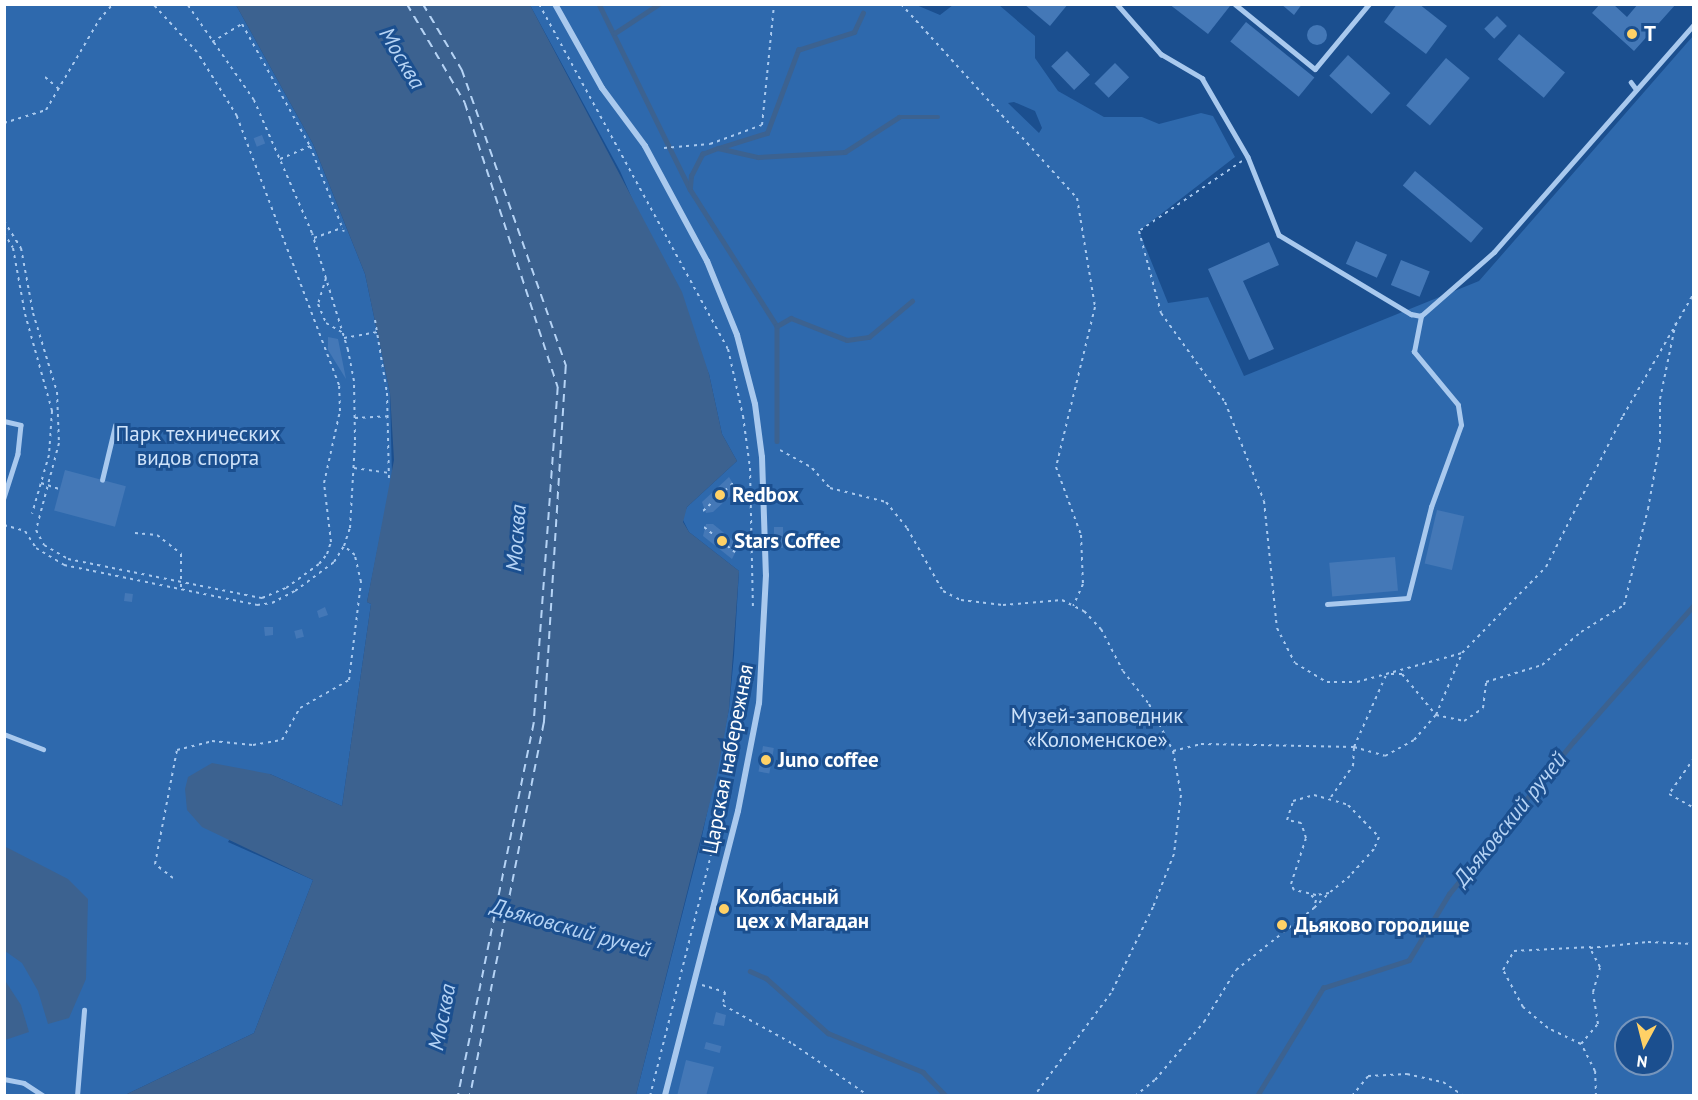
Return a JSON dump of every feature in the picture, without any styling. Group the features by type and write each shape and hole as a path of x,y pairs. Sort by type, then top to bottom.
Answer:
{"street":[{"name":"Царская набережная","path":"555,4 602,88 645,146 707,261 736,334 760,437 766,575 759,703 738,811 665,1095"}],"lane":[{"path":"1117,4 1161,54 1202,78 1248,157 1279,235 1411,314 1421,315"},
{"path":"1235,4 1315,69 1369,4"},
{"path":"1327,604 1408,598 1431,507 1461,425 1458,405 1414,352 1421,315 1494,252 1694,24"},
{"path":"1631,82 1636,89"},
{"path":"4,421 21,425 18,454 4,498"},
{"path":"102,480 114,426"},
{"path":"4,734 43,749"},
{"path":"77,1095 84,1010"},
{"path":"4,1079 24,1083 44,1095"}],"path":[{"path":"4,123 46,110 99,20 113,4"},
{"path":"4,221 21,248 33,314 57,392 59,443 36,530 44,545 68,559 262,598 286,588 327,554 331,542 324,483 338,428 340,394 240,124 198,52 153,4"},
{"path":"4,525 25,531 36,548 64,565 257,605 272,603 334,562 344,546 350,528 355,418 354,381 343,333 314,238 254,100 211,43 187,4"},
{"path":"539,4 728,349 744,416 750,468 753,614"},
{"path":"664,148 674,144 710,144 762,125 774,4"},
{"path":"901,4 1077,198 1095,306 1056,467 1081,534 1083,584 1073,606"},
{"path":"211,43 242,24 310,146 343,230 314,238"},
{"path":"45,77 59,88"},
{"path":"280,159 310,146"},
{"path":"1248,157 1138,231 1161,313 1225,402 1264,501 1277,628 1295,663 1327,682 1358,682 1462,653"},
{"path":"4,233 12,248 25,314 51,394 52,437 32,514"},
{"path":"326,278 318,304 326,323 343,333"},
{"path":"1173,751 1201,744 1354,747 1385,756 1414,740 1436,715 1462,653 1546,567 1676,319 1694,293"},
{"path":"1387,673 1402,674 1436,715 1464,721 1483,708 1486,682 1542,666 1581,632 1624,605 1648,508 1660,442 1660,399 1676,319"},
{"path":"375,320 388,416 389,478"},
{"path":"344,338 377,332"},
{"path":"355,418 388,416"},
{"path":"780,450 812,468 830,488 886,502 907,528 943,591 961,600 984,603 1062,600 1073,606 1101,629 1123,671 1149,704 1173,751 1181,795 1174,854 1153,907 1136,948 1111,993 1034,1095"},
{"path":"354,468 389,473"},
{"path":"41,483 60,489"},
{"path":"703,511 733,483"},
{"path":"704,527 735,552"},
{"path":"135,533 157,535 181,554 181,589"},
{"path":"173,878 155,864 177,750 212,741 253,746 282,740 300,708 350,680 361,582 356,555 344,546"},
{"path":"650,1095 738,749 750,667"},
{"path":"1331,797 1353,766 1354,747 1387,673"},
{"path":"1694,758 1669,794 1694,808"},
{"path":"1135,1095 1155,1080 1204,1022 1236,970 1314,908 1359,868 1379,837 1348,805 1331,797 1302,796 1293,801 1287,820 1301,823 1306,838 1292,884 1294,890 1310,894 1329,893"},
{"path":"1310,894 1316,900 1314,908"},
{"path":"1596,1095 1595,1071 1581,1044 1548,1028 1523,1008 1503,970 1514,951 1648,942 1694,944"},
{"path":"1581,1044 1598,1024 1593,992 1600,967 1590,948 1594,947"},
{"path":"694,983 724,992 723,1005 793,1044 869,1095"},
{"path":"1352,1095 1368,1076 1407,1074 1443,1082 1464,1095"}],"green space":[{"name":"Музей-заповедник «Коломенское»","path":"914,4 940,15 953,5 999,5 1035,36 1035,58 1058,91 1104,117 1142,117 1159,124 1201,113 1213,116 1235,157 1139,231 1168,303 1208,297 1244,376 1479,281 1693,36 1693,1095 636,1095 701,841 729,709 739,571 689,532 682,518 687,507 737,461 722,434 709,374 620,171 530,5","holes":["1014,102 1035,111 1042,128 1039,133 1008,103"]},
{"name":"Парк технических видов спорта","path":"5,5 236,5 313,144 365,274 390,393 392,477 367,602 371,604 342,806 270,774 228,842 313,880 254,1033 125,1095 5,1096"}],"water":[{"name":"Москва","path":"236,5 530,5 682,292 709,374 722,434 737,461 687,507 683,522 689,532 739,571 729,709 718,770 636,1095 125,1095 254,1033 313,880 202,827 187,810 185,789 188,777 212,763 270,774 342,806 371,604 367,602 394,460 390,393 365,274 313,144"},
{"path":"4,846 68,879 88,899 86,979 69,1018 48,1024 38,991 22,963 5,951"},
{"path":"4,979 21,1005 29,1032 5,1040"}],"building":[{"path":"1024,4 1068,4 1050,26"},
{"path":"1169,4 1227,4 1230,6 1208,34"},
{"path":"1281,4 1302,4 1294,15"},
{"path":"1397,4 1419,4 1447,26 1426,54 1384,22"},
{"name":"Т","path":"1600,4 1613,4 1627,17 1638,4 1676,4 1634,51 1592,13"},
{"path":"1497,16 1507,26 1494,39 1484,29"},
{"path":"1246,22 1314,77 1299,97 1230,41"},
{"path":"1317,25 1324,28 1327,35 1324,42 1317,45 1310,42 1307,35 1310,28"},
{"path":"1519,34 1565,73 1544,98 1498,59"},
{"path":"1067,51 1090,75 1074,90 1051,66"},
{"path":"1348,55 1390,93 1372,114 1329,76"},
{"path":"1446,58 1470,78 1430,125 1406,105"},
{"path":"1115,63 1129,77 1109,98 1094,84"},
{"path":"262,135 265,143 257,147 254,138"},
{"path":"1415,171 1483,228 1471,243 1403,186"},
{"path":"1356,241 1387,255 1377,278 1346,264"},
{"path":"1269,242 1279,265 1243,281 1274,349 1249,360 1208,269"},
{"path":"1401,260 1430,272 1420,297 1391,285"},
{"path":"328,337 338,339 346,379 328,350"},
{"path":"65,470 126,486 115,527 54,511"},
{"name":"Redbox","path":"729,477 737,490 713,512 706,513 702,502"},
{"path":"1437,510 1464,516 1452,570 1425,564"},
{"name":"Stars Coffee","path":"706,524 713,524 739,545 732,559 703,536"},
{"path":"774,527 783,527 783,548 774,548"},
{"path":"1395,557 1398,591 1332,597 1329,563"},
{"path":"125,593 133,594 132,602 124,601"},
{"path":"325,607 328,615 319,618 317,611"},
{"path":"264,627 273,627 273,635 265,636"},
{"path":"302,629 304,637 296,639 294,631"},
{"name":"Juno coffee","path":"763,746 774,748 769,774 758,772"},
{"name":"Колбасный цех x Магадан","path":"723,901 729,903 725,916 720,915"},
{"path":"716,1012 726,1015 724,1026 713,1024"},
{"path":"706,1042 721,1046 720,1053 704,1049"},
{"path":"686,1060 714,1067 706,1096 677,1096"}],"waterway":[{"path":"599,4 690,189 777,326 777,441"},
{"path":"615,33 659,4"},
{"path":"719,148 767,133 798,50 854,32 863,13"},
{"path":"690,187 691,176 702,154 718,148 758,157 845,152 899,117 938,117"},
{"path":"777,326 791,318 847,340 869,337 912,301"},
{"name":"Дьяковский ручей","path":"1257,1096 1323,988 1409,960 1449,894 1574,741 1694,605"},
{"name":"Дьяковский ручей","path":"750,971 766,978 828,1033 923,1072 946,1096"}],"ferry route":[{"path":"407,4 465,103 558,387 534,723 458,1096"},
{"path":"423,4 462,70 566,366 544,723 470,1096"}],"place":[{"name":"Т","path":"1632,34"},
{"name":"Redbox","path":"720,495"},
{"name":"Stars Coffee","path":"722,541"},
{"name":"Juno coffee","path":"766,760"},
{"name":"Колбасный цех x Магадан","path":"724,909"},
{"name":"Дьяково городище","path":"1282,925"}]}
